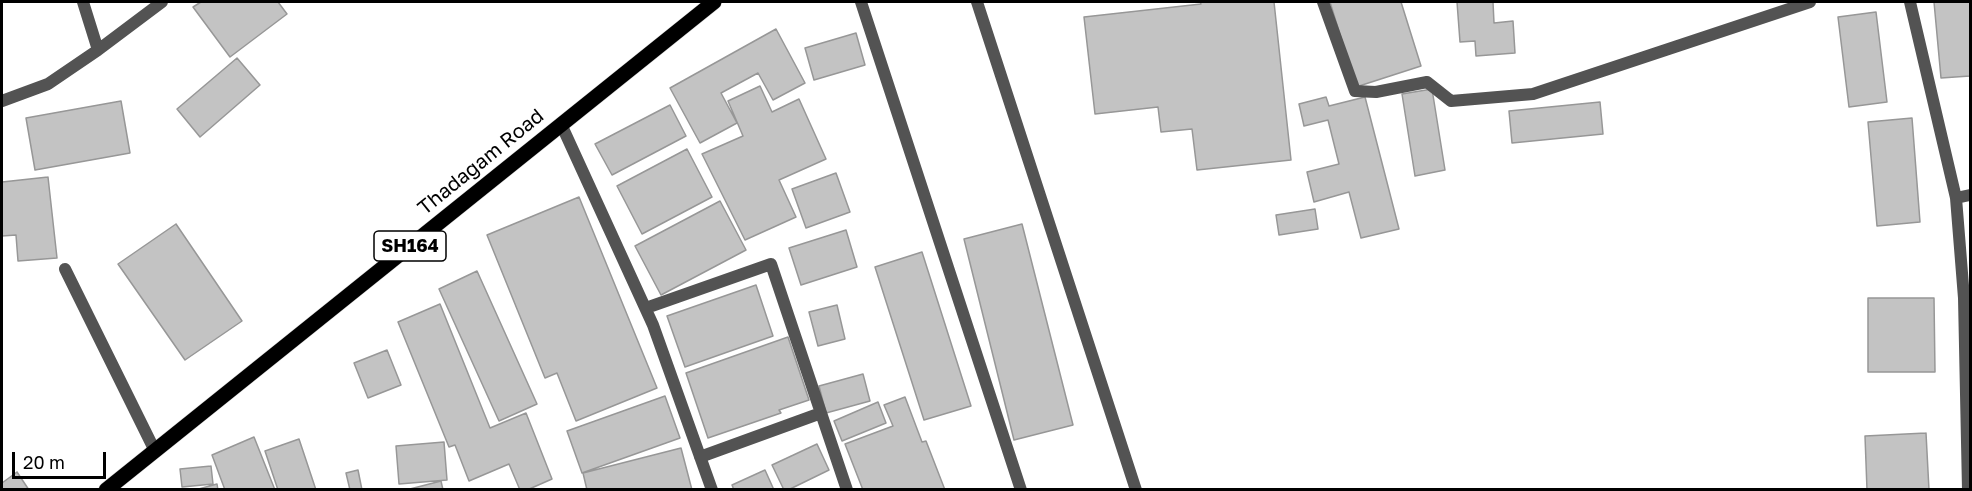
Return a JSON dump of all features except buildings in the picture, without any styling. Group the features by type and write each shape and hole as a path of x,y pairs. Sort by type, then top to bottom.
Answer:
{"main road":[{"name":"Thadagam Road","path":"106,489 714,2"}],"street":[{"path":"83,2 98,50"},
{"path":"2,101 48,84 162,2"},
{"path":"861,2 1021,489"},
{"path":"977,2 1136,489"},
{"path":"1323,2 1355,91 1376,92 1427,82 1451,101 1533,94 1810,2"},
{"path":"1910,2 1956,198 1964,298 1968,489"},
{"path":"561,124 645,308 712,489"},
{"path":"1956,198 1971,195"},
{"path":"645,308 771,264 847,489"},
{"path":"65,269 154,451"},
{"path":"700,457 820,414"}]}
